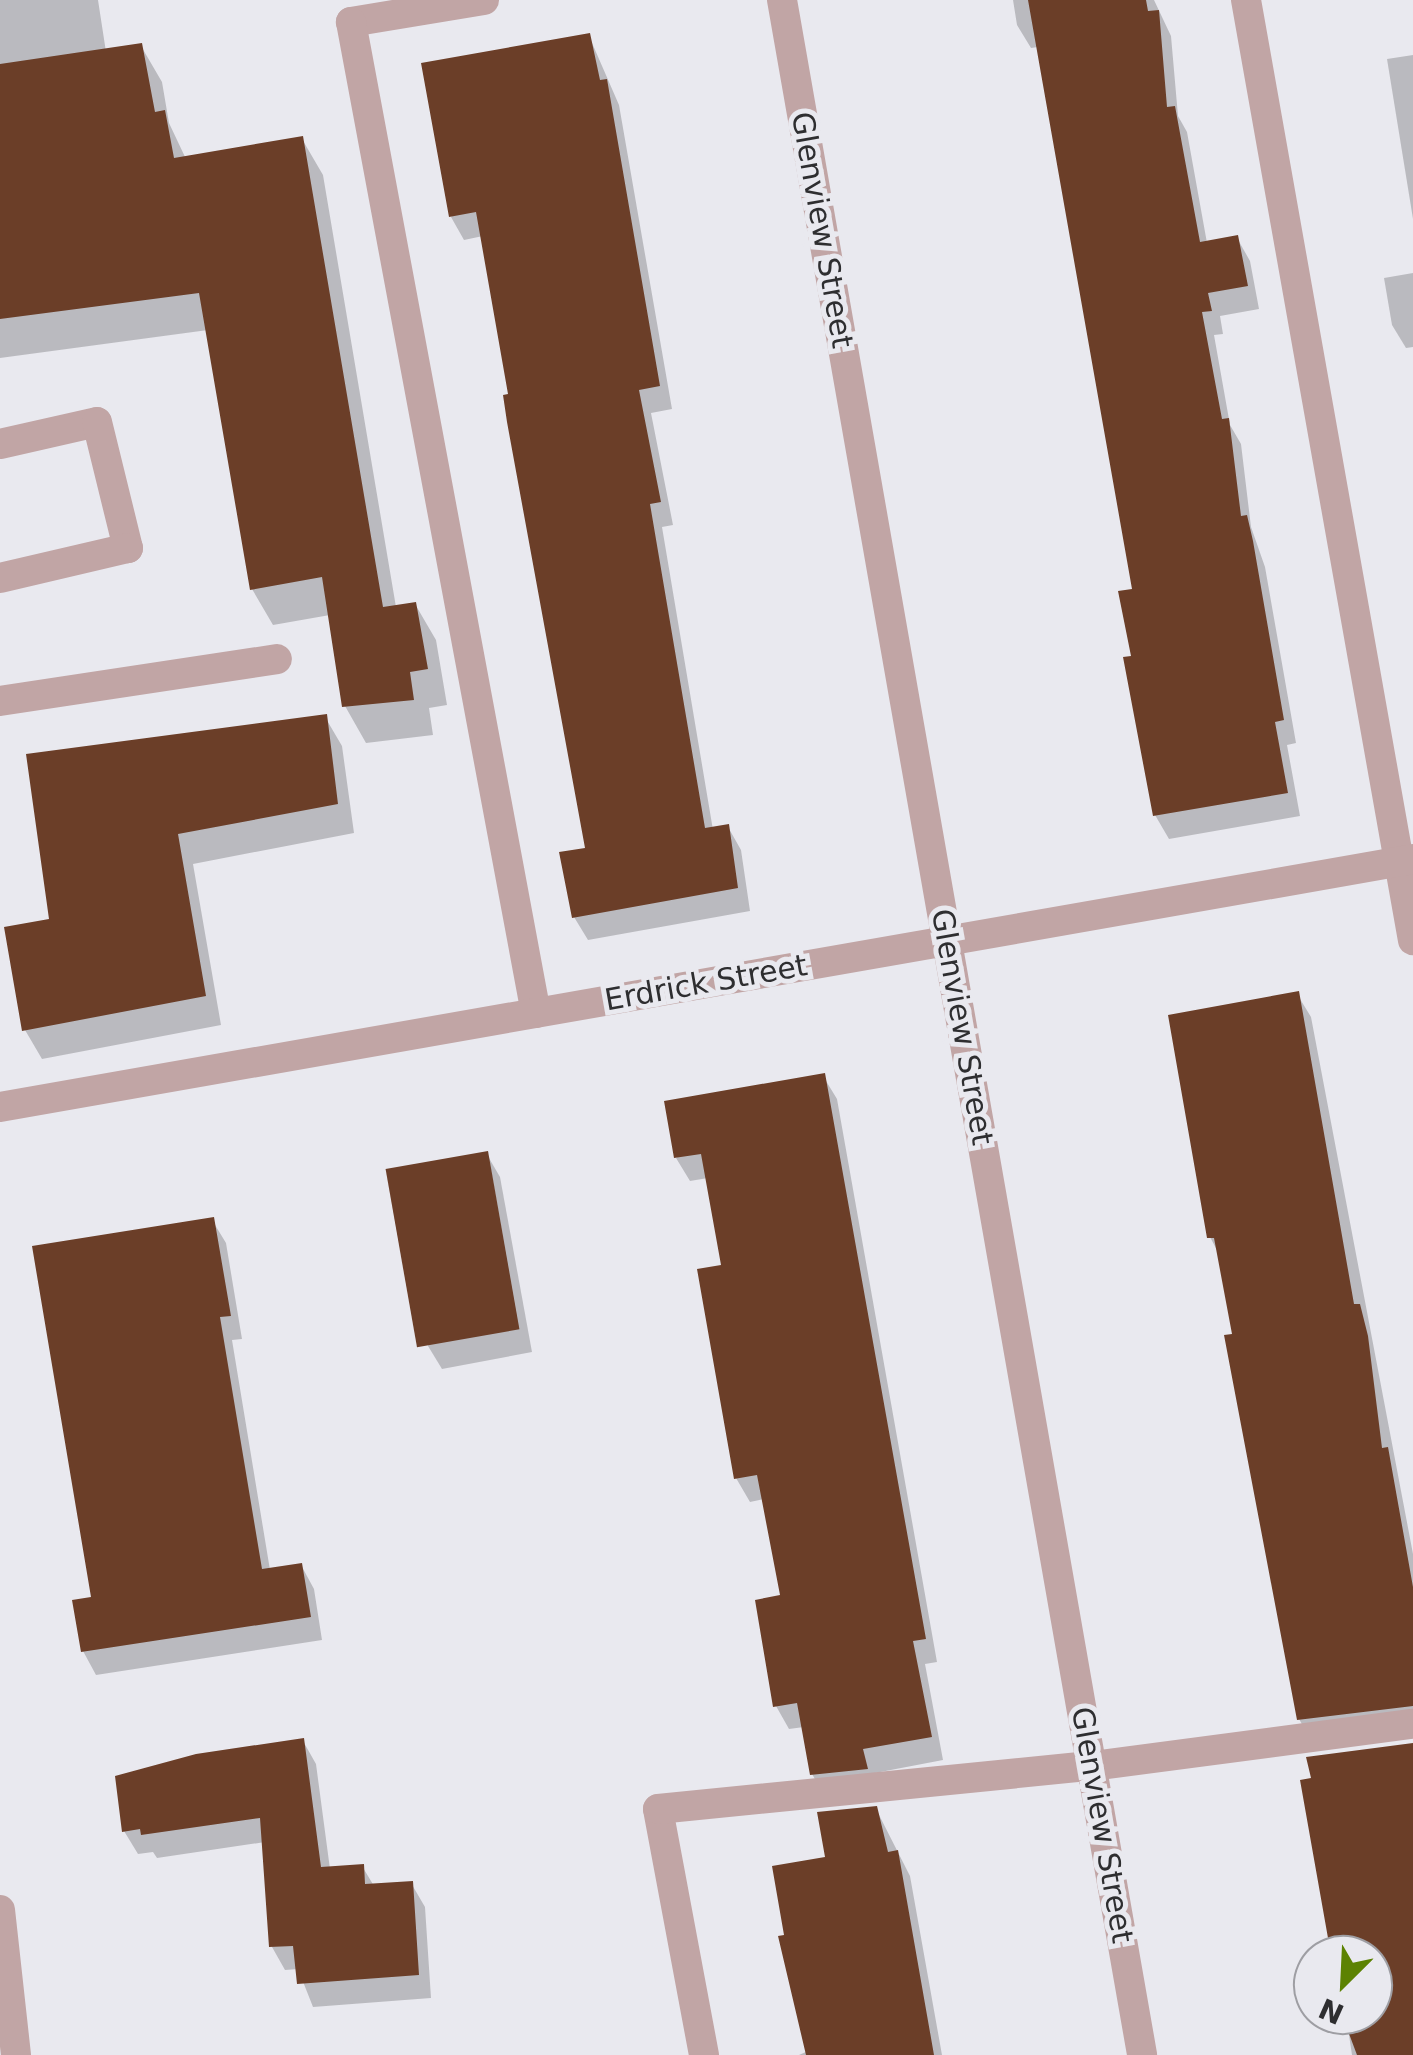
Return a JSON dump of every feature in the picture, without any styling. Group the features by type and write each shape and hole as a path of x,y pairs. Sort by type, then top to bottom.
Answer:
{"street":[{"path":"484,0 350,22 536,1013"},
{"name":"Glenview Street","path":"782,0 1142,2055"},
{"path":"1246,0 1406,860 1413,940"},
{"path":"0,444 96,422 128,548 0,578"},
{"path":"0,701 277,659"},
{"name":"Erdrick Street","path":"0,1107 1406,860"},
{"path":"704,2055 658,1809 1092,1766 1413,1724"},
{"path":"0,1910 16,2055"}],"building":[{"path":"1028,0 1146,0 1148,11 1159,10 1167,107 1175,106 1200,242 1238,235 1248,286 1208,293 1212,311 1202,312 1222,419 1229,418 1241,516 1247,515 1253,541 1284,720 1275,722 1288,793 1153,816 1123,657 1131,656 1118,591 1132,589"},
{"path":"590,33 600,80 607,79 660,386 639,390 661,502 650,504 705,828 729,824 738,888 572,918 559,852 585,848 507,422 503,395 508,394 476,212 449,217 421,63"},
{"path":"142,43 155,112 165,110 174,158 303,136 383,607 416,602 428,669 410,672 414,700 342,707 322,577 250,590 199,293 0,319 0,64"},
{"path":"327,714 338,804 178,834 206,996 22,1031 4,927 49,919 26,754"},
{"path":"1299,991 1354,1304 1360,1304 1368,1336 1382,1448 1388,1447 1413,1587 1413,1706 1297,1720 1224,1335 1232,1334 1214,1238 1207,1238 1168,1015"},
{"path":"825,1073 926,1639 913,1641 932,1737 863,1749 868,1769 810,1775 797,1703 773,1707 755,1600 780,1595 757,1475 734,1479 697,1269 721,1265 701,1154 674,1158 664,1101"},
{"path":"488,1151 519,1329 417,1347 386,1169"},
{"path":"214,1217 231,1316 220,1317 262,1569 302,1563 311,1617 81,1652 72,1600 91,1597 32,1246"},
{"path":"304,1738 321,1867 364,1864 365,1884 413,1881 419,1975 297,1984 293,1946 269,1947 260,1818 141,1835 140,1829 122,1832 115,1776 196,1754"},
{"path":"1413,1743 1413,2055 1357,2055 1350,2035 1393,2035 1393,1935 1327,1935 1300,1780 1311,1778 1306,1757"},
{"path":"877,1806 888,1852 898,1850 934,2055 806,2055 778,1936 784,1935 772,1866 825,1857 817,1812"}]}
